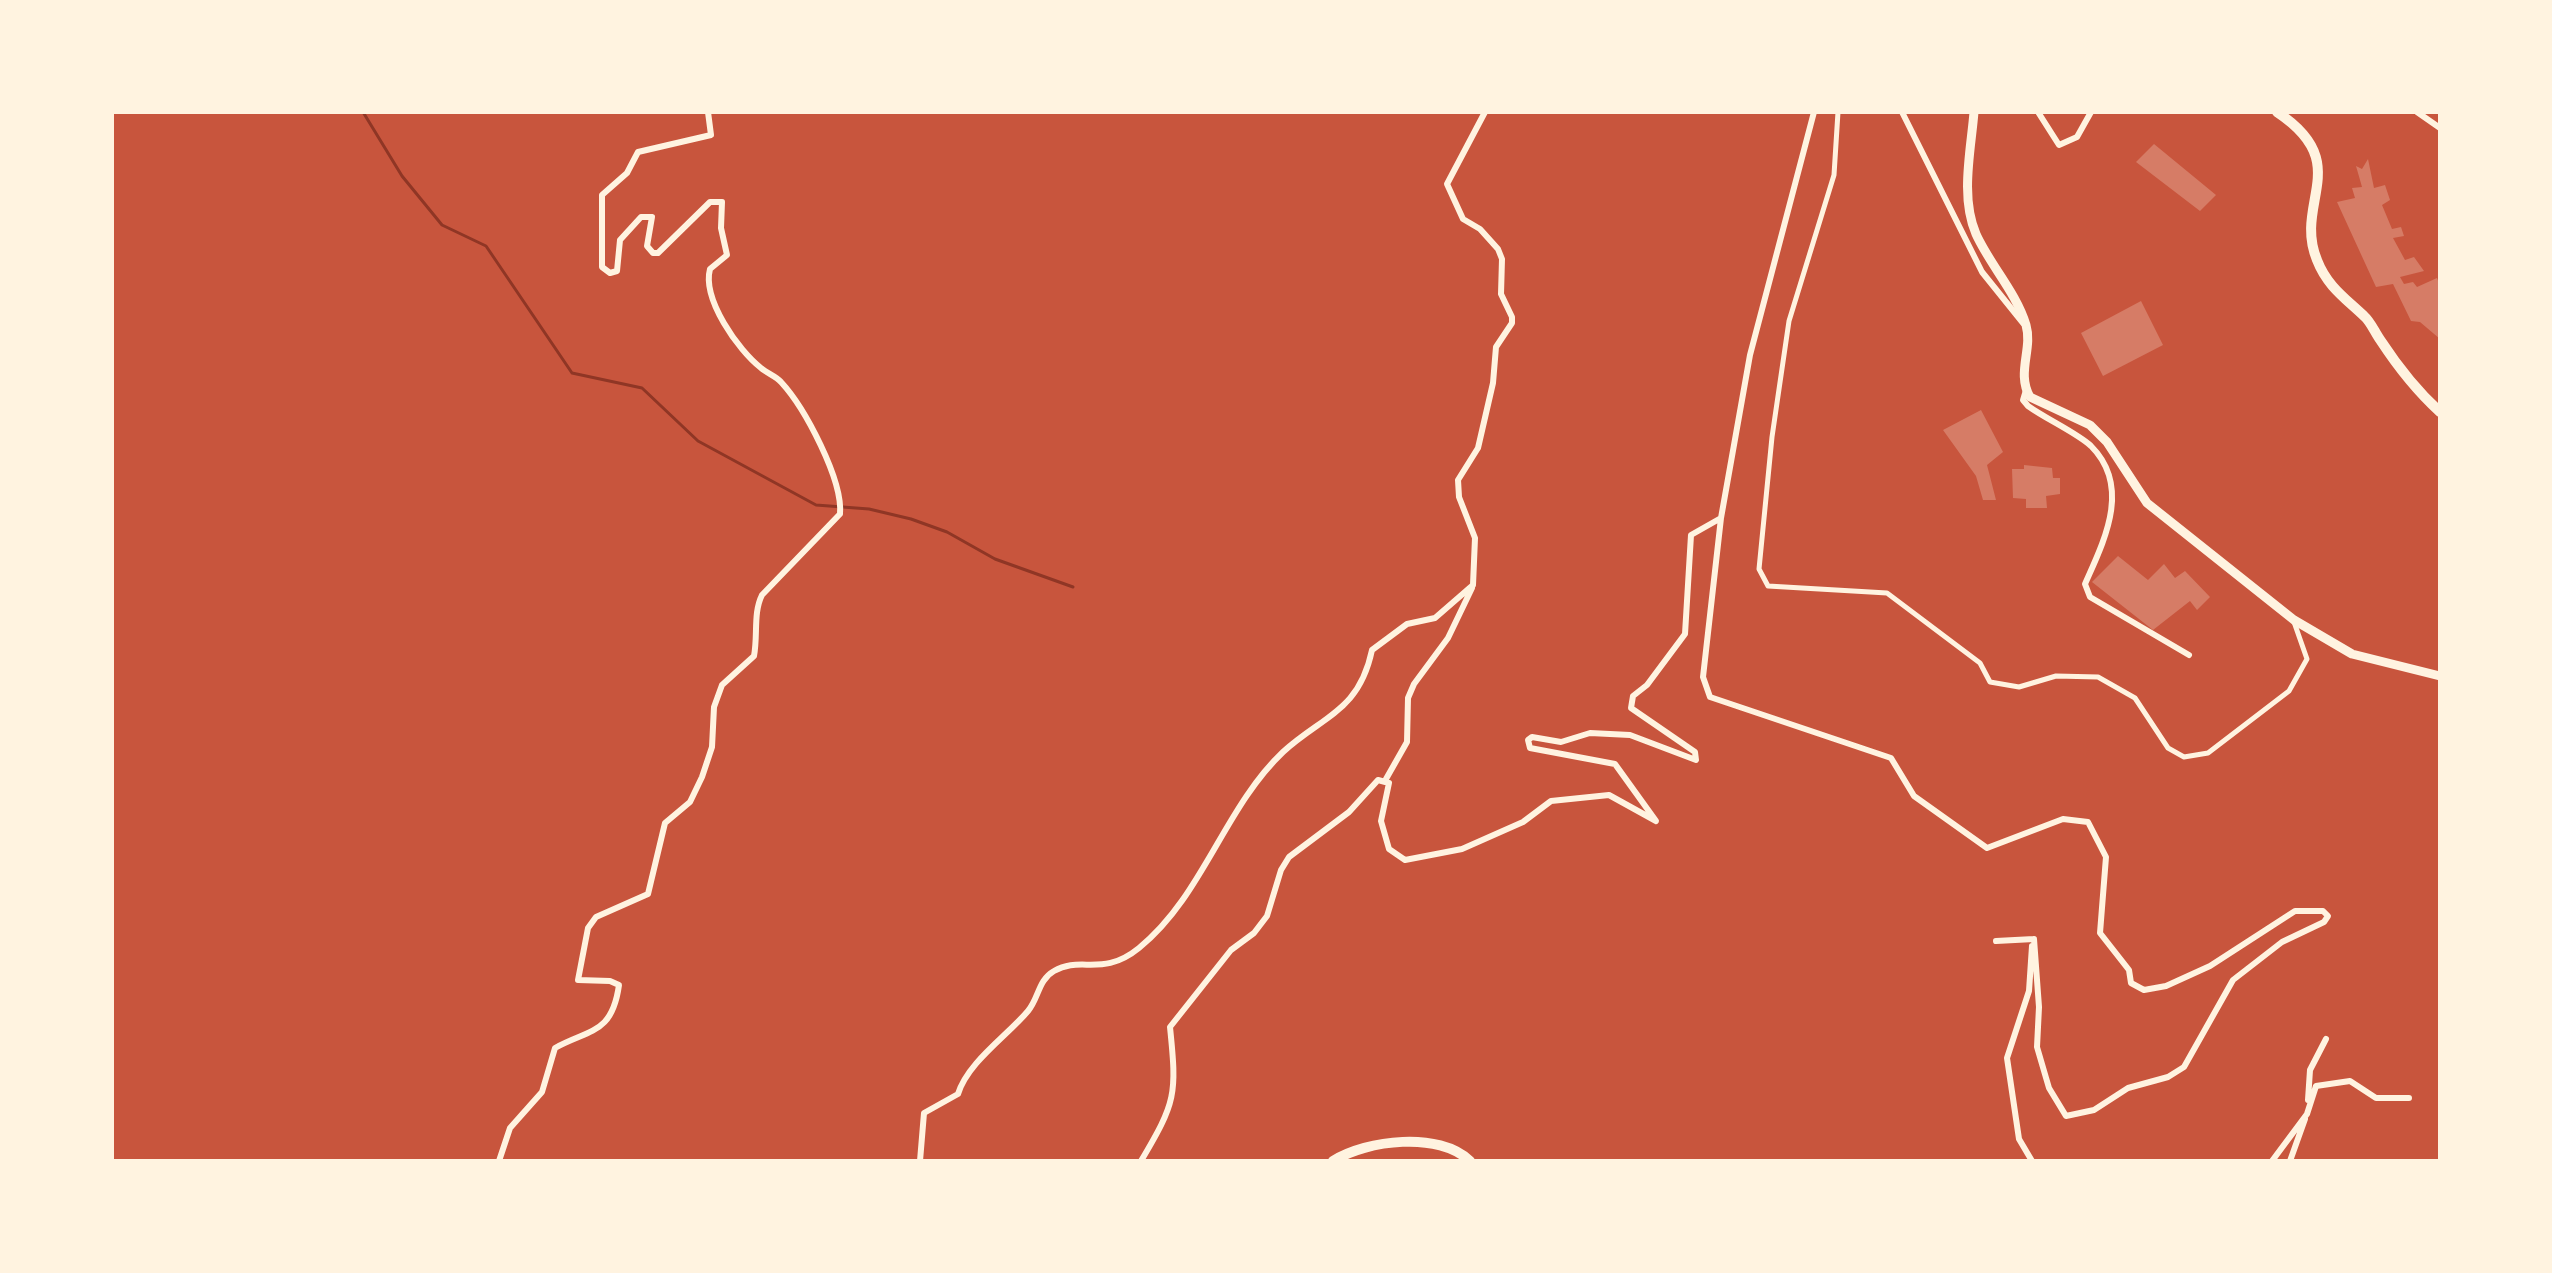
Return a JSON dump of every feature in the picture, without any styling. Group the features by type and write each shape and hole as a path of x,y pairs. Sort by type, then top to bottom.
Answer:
{"highway":[{"path":"2277,112 2310,139 2319,184 2312,228 2316,258 2332,288 2347,304 2365,316 2419,392 2440,412"},
{"path":"1333,1161 1347,1152 1415,1142 1452,1147 1470,1161"}],"main road":[{"path":"1974,112 1968,190 1975,232 2021,311 2027,329 2026,390 2036,402 2090,425 2107,442 2147,503 2294,620 2352,654 2440,676"}],"street":[{"path":"499,1161 510,1128 542,1092 555,1048 589,1036 604,1024 619,985 610,981 578,980 588,928 596,917 648,894 665,823 690,802 702,777 712,747 714,707 722,685 754,656 758,624 756,607 762,595 840,514 841,498 809,420 779,379 761,368 729,333 709,291 710,269 726,259 727,255 721,228 722,202 715,199 710,202 658,253 653,253 647,246 652,217 641,217 620,240 617,271 610,273 602,267 602,195 627,173 638,152 711,135 708,112"},
{"path":"1386,779 1407,742 1408,698 1414,684 1448,638 1469,601 1473,585 1475,538 1459,497 1458,480 1478,448 1493,383 1496,347 1512,323 1501,294 1502,259 1498,249 1480,229 1463,219 1447,184 1485,112"},
{"path":"1814,112 1750,355 1721,518 1703,677 1710,697 1891,758 1914,796 1987,848 2063,819 2088,822 2106,857 2100,933 2129,970 2131,983 2144,990 2166,986 2210,966 2295,911 2323,911 2328,916 2324,922 2282,942 2233,980 2193,1056 2184,1067 2168,1077 2128,1088 2094,1110 2066,1116 2049,1088 2037,1047 2039,1007 2034,939"},
{"path":"1838,112 1834,175 1789,321 1772,437 1759,569 1768,586 1887,593 1980,663 1990,682 2019,687 2056,676 2098,677 2135,698 2168,748 2184,757 2208,753 2289,691 2307,659 2294,620"},
{"path":"1902,112 1982,272 2027,329"},
{"path":"2038,112 2059,145 2077,137 2091,112"},
{"path":"2417,112 2440,128"},
{"path":"2026,390 2023,400 2028,406 2093,448 2109,481 2113,494 2109,528 2085,584 2090,597 2189,655"},
{"path":"1386,779 1389,783 1381,821 1389,849 1405,860 1462,849 1523,822 1551,801 1609,795 1656,821 1615,764 1530,748 1528,740 1532,737 1561,742 1590,733 1630,735 1696,760 1695,752 1631,708 1633,696 1647,685 1685,634 1691,535 1721,518"},
{"path":"920,1161 924,1113 958,1094 961,1085 978,1064 1028,1011 1043,980 1061,968 1109,966 1125,959 1160,930 1244,802 1282,753 1344,709 1369,664 1372,650 1407,624 1435,618 1473,585"},
{"path":"1141,1161 1172,1105 1175,1079 1170,1027 1208,984 1231,950 1254,933 1267,916 1281,870 1289,857 1349,812 1378,780 1386,779"},
{"path":"1996,941 2034,939"},
{"path":"2032,1161 2019,1139 2007,1058 2029,991 2028,961 2034,939"},
{"path":"2272,1161 2307,1114 2310,1070 2326,1039"},
{"path":"2290,1161 2316,1086 2350,1081 2376,1098 2409,1098"}],"building":[{"path":"2154,144 2216,195 2200,211 2136,162"},
{"path":"2368,159 2374,188 2385,185 2390,200 2382,205 2392,229 2401,227 2404,236 2393,238 2405,260 2414,257 2424,271 2400,277 2404,284 2413,282 2417,287 2437,278 2440,286 2440,339 2420,322 2411,321 2393,284 2376,287 2337,202 2355,198 2352,188 2362,187 2356,166 2362,169"},
{"path":"2141,301 2163,345 2103,376 2081,333"},
{"path":"1981,410 2003,452 1987,465 1996,500 1983,500 1976,476 1943,430"},
{"path":"2024,465 2052,468 2053,478 2060,478 2060,494 2046,496 2047,508 2026,508 2026,499 2013,498 2012,469 2024,469"},
{"path":"2118,556 2148,580 2164,564 2175,578 2185,571 2210,597 2197,610 2190,601 2153,630 2092,582"}],"waterway":[{"path":"363,112 402,176 442,225 486,246 572,373 642,388 698,441 816,505 869,509 911,519 947,532 995,559 1073,587"}]}
